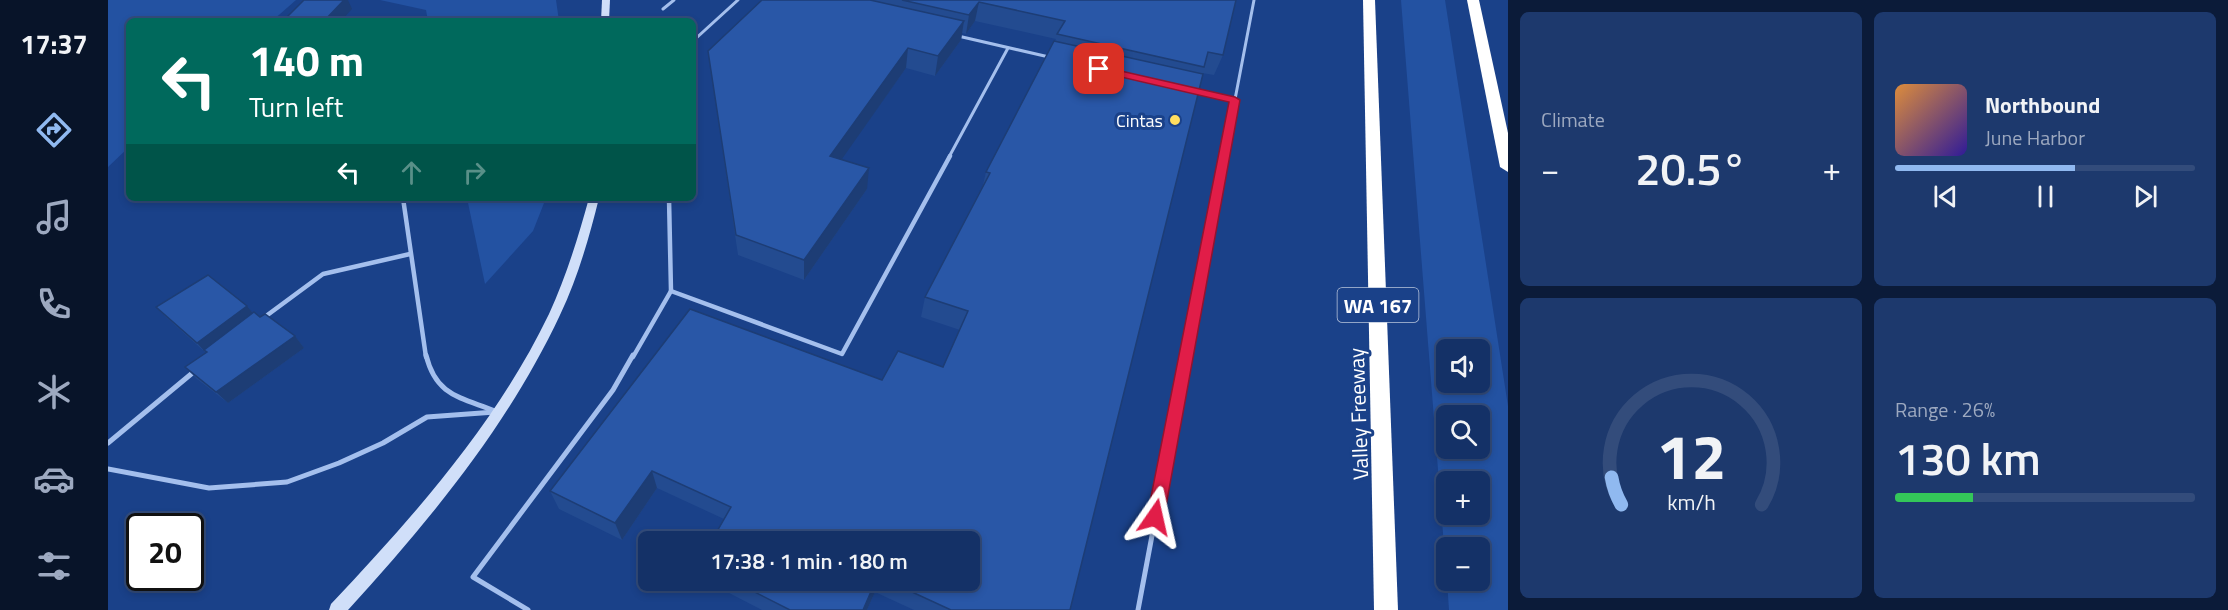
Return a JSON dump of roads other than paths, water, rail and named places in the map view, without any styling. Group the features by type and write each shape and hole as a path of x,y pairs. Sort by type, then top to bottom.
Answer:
{"highway":[{"name":"Valley Freeway","path":"1369,0 1386,610"},
{"path":"1473,0 1508,167"}],"main road":[{"path":"605,18 606,0"},
{"path":"337,610 414,523 497,412 527,366 560,302 582,246 593,201"}],"lane":[{"path":"663,9 674,0"},
{"path":"696,38 738,0"},
{"path":"1138,610 1254,0"},
{"path":"951,34 1053,58"},
{"path":"671,291 843,354 1008,48"},
{"path":"1189,90 1235,100"},
{"path":"403,201 424,349 430,372 445,391 497,412"},
{"path":"528,610 472,577 613,390 671,291 669,201"},
{"path":"254,326 323,274 410,254"},
{"path":"108,443 199,368"},
{"path":"108,469 138,477 209,488 287,482 365,451 427,417 497,412"}],"place":[{"name":"Cintas","path":"1175,120"}]}
